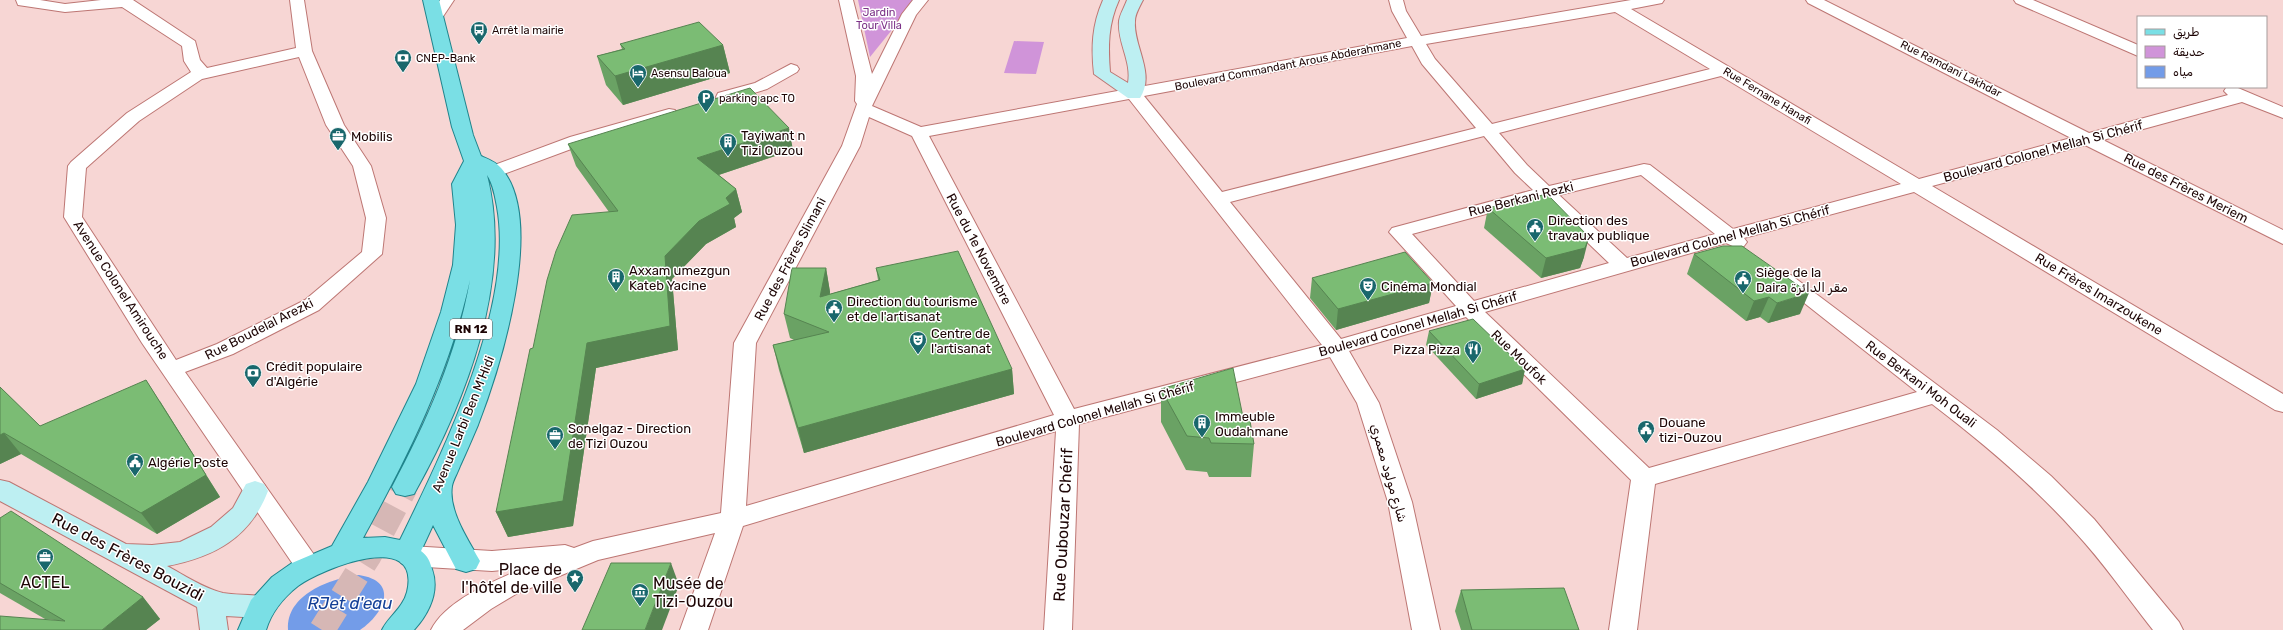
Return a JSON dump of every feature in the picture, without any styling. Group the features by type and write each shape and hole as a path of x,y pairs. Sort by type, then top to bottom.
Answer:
{"main road":[{"name":"Avenue Larbi Ben M'Hidi","path":"405,487 448,397 468,339 481,290 485,249 485,231 481,193 474,160 455,104 431,0"},
{"path":"1112,0 1102,21 1099,45 1102,74 1134,94 1138,73 1129,43 1127,20 1135,0"},
{"path":"342,552 381,482 428,384 452,312 463,265 466,225 462,184 468,168 474,160 495,171"},
{"name":"Avenue Larbi Ben M'Hidi","path":"408,555 439,487 482,384 502,313 509,262 510,227 501,182 495,171"},
{"path":"439,487 440,507 445,526 454,544 466,561"},
{"name":"Rue des Frères Bouzidi","path":"0,489 187,590 257,618"},
{"path":"120,553 151,556 168,555 203,544 220,534 245,513 252,502 255,491"},
{"path":"257,618 274,592 308,566 342,552 371,547 390,549 408,555 419,569 422,585 420,597 414,610 396,630"},
{"path":"210,600 214,630"}],"street":[{"path":"23,0 23,2 65,8 126,1 190,44 192,61 201,70 197,74"},
{"name":"Rue Boudelal Arezki","path":"173,370 225,349 312,305 372,254 376,218 362,166 335,125 304,51 298,0"},
{"path":"435,18 447,0"},
{"path":"846,0 864,76 863,108 919,133"},
{"name":"Rue des Frères Slimani","path":"694,630 733,520 745,343 851,146 863,108 909,14 921,0"},
{"path":"1396,0 1399,11 1428,61 1521,168 1623,265"},
{"name":"Boulevard Commandant Arous Abderahmane","path":"919,133 1416,41 1657,0"},
{"name":"Rue Ramdani Lakhdar","path":"1813,0 2089,138"},
{"path":"2021,0 2137,51"},
{"name":"Rue Fernane Hanafi","path":"1618,7 1916,185"},
{"path":"197,74 304,51"},
{"path":"709,102 761,86 791,69"},
{"path":"1218,199 1724,70"},
{"name":"Avenue Colonel Amirouche","path":"197,74 133,117 77,166 73,217 150,338 308,566"},
{"path":"2224,88 2283,113"},
{"name":"شارع مولود معمري","path":"1134,94 1336,348 1368,404 1400,502 1426,630"},
{"name":"Boulevard Colonel Mellah Si Chérif","path":"408,555 466,561 525,560 593,551 733,520 1068,419 1336,348 1623,265 2244,96"},
{"path":"495,171 576,141 686,108"},
{"name":"Rue du 1e Novembre","path":"919,133 1068,419"},
{"name":"Rue des Frères Meriem","path":"2089,138 2283,238"},
{"name":"Rue Berkani Rezki","path":"1399,232 1546,192 1644,169"},
{"name":"Rue Berkani Moh Ouali","path":"1644,169 1989,436 2042,482 2085,526 2169,630"},
{"name":"Rue Frères Imarzoukene","path":"1916,185 2283,404"},
{"name":"Rue Moufok","path":"1399,232 1470,309 1644,478"},
{"path":"1623,630 1644,478 1935,395"},
{"name":"Rue Oubouzar Chérif","path":"1058,630 1068,419"},
{"name":"Boulevard Colonel Mellah Si Chérif","path":"445,630 460,616 494,594 593,551"}],"green space":[{"name":"Jardin Tour Villa","path":"858,0 916,0 870,57"},
{"path":"1014,41 1044,42 1036,74 1004,73"}],"water":[{"name":"RJet d'eau","path":"359,575 372,578 380,584 384,598 376,615 360,630 288,630 289,618 294,607 312,590 323,584"}],"building":[{"path":"699,22 723,45 615,76 597,56 625,49 620,44"},
{"path":"750,88 789,128 697,158 736,189 726,198 730,204 699,221 665,256 670,326 587,343 563,501 496,512 530,349 533,348 547,280 556,251 572,215 618,211 568,144"},
{"path":"1547,194 1589,237 1585,248 1546,258 1488,208"},
{"path":"1723,246 1742,246 1809,293 1777,303 1769,297 1754,301 1694,254"},
{"name":"Centre de l'artisanat","path":"958,251 1012,369 798,428 773,345 829,332 784,314 792,268 826,268 820,297 880,280 876,268"},
{"path":"1405,252 1433,283 1338,309 1312,278"},
{"path":"1473,319 1525,369 1479,384 1429,331"},
{"path":"1233,368 1243,417 1249,415 1254,444 1211,443 1209,438 1187,436 1161,389"},
{"name":"Algérie Poste","path":"146,380 206,475 141,513 4,433 0,435 0,387 40,426"},
{"name":"ACTEL","path":"11,511 143,597 102,630 0,630 0,616 65,621 0,583 0,518"},
{"path":"611,563 671,563 645,630 582,630"},
{"path":"1564,588 1579,630 1472,630 1461,590"}],"tunnel":[{"path":"322,630 369,555 405,487"}],"place":[{"name":"Arrêt la mairie","path":"479,45"},
{"name":"CNEP-Bank","path":"403,73"},
{"name":"Asensu Baloua","path":"638,88"},
{"name":"parking apc TO","path":"706,113"},
{"name":"Mobilis","path":"338,151"},
{"name":"Taɣiwant n Tizi Ouzou","path":"728,157"},
{"name":"Direction des travaux publique","path":"1535,242"},
{"name":"Axxam umezgun Kateb Yacine","path":"616,292"},
{"name":"Siège de la Daira مقر الدائرة","path":"1743,294"},
{"name":"Cinéma Mondial","path":"1368,301"},
{"name":"Direction du tourisme et de l'artisanat","path":"834,323"},
{"name":"Centre de l'artisanat","path":"918,355"},
{"name":"Pizza Pizza","path":"1473,364"},
{"name":"Crédit populaire d'Algérie","path":"253,388"},
{"name":"Immeuble Oudahmane","path":"1202,438"},
{"name":"Douane tizi-Ouzou","path":"1646,444"},
{"name":"Sonelgaz - Direction de Tizi Ouzou","path":"555,450"},
{"name":"Algérie Poste","path":"135,477"},
{"name":"ACTEL","path":"45,572"},
{"name":"Place de l'hôtel de ville","path":"575,593"},
{"name":"Musée de Tizi-Ouzou","path":"640,607"}]}
